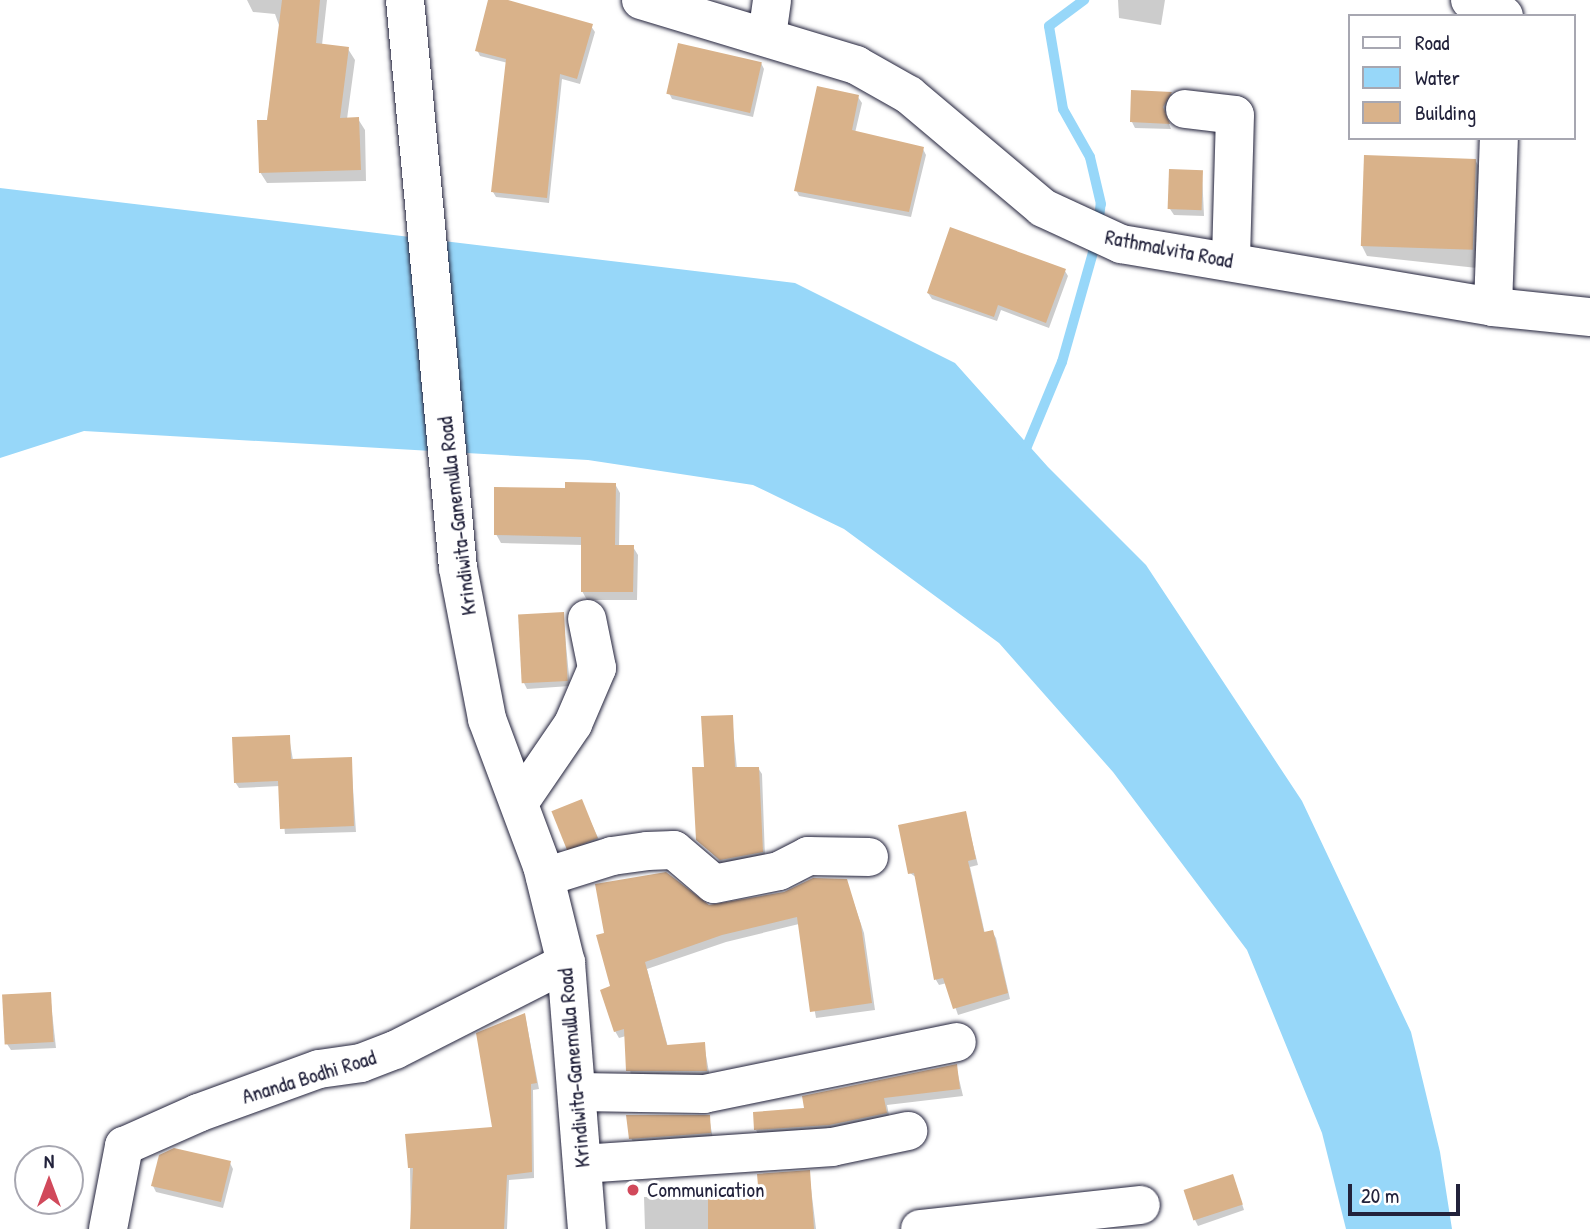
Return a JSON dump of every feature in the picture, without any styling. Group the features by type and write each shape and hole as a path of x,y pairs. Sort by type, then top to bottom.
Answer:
{"street":[{"name":"Krindiwita-Ganemulla Road","path":"405,0 410,95 427,230 458,568 487,719 545,877 566,963 587,1229"},
{"name":"Rathmalvita Road","path":"641,0 770,18 909,95 1043,208 1105,238 1493,307 1590,317"},
{"path":"1470,0 1485,1 1504,11 1504,14"},
{"path":"1185,109 1235,115 1231,261"},
{"path":"1493,307 1499,140"},
{"path":"519,803 573,724 597,668 587,619"},
{"path":"545,877 612,856 647,851 674,850 714,884 779,871 808,856 869,857"},
{"name":"Ananda Bodhi Road","path":"108,1229 124,1146 198,1113 319,1069 360,1063 395,1050 566,963"},
{"path":"578,1092 704,1094 957,1042"},
{"path":"582,1164 832,1147 908,1131"},
{"path":"920,1229 1141,1205"}],"water":[{"path":"0,188 795,283 955,363 1048,467 1146,565 1302,801 1411,1032 1440,1152 1452,1229 1346,1229 1322,1133 1247,950 1113,772 999,643 844,529 753,485 588,460 84,431 0,458"}],"building":[{"path":"282,0 320,0 316,43 349,47 340,118 359,117 361,170 259,173 257,120 267,120"},
{"path":"488,0 508,0 593,24 577,79 560,74 547,198 491,192 506,59 475,51"},
{"path":"678,43 762,62 750,113 666,94"},
{"path":"817,86 859,95 852,130 924,147 909,212 794,191"},
{"path":"1131,90 1172,92 1163,107 1170,124 1130,122"},
{"path":"1364,155 1476,159 1473,250 1361,246"},
{"path":"1169,169 1203,170 1202,210 1168,209"},
{"path":"950,227 1066,269 1046,323 998,305 994,317 927,293"},
{"path":"565,482 616,483 615,545 634,545 633,592 581,592 581,537 494,535 494,487 565,488"},
{"path":"564,612 568,681 522,683 518,614"},
{"path":"733,715 735,767 759,767 763,852 720,860 696,840 692,767 704,767 701,716"},
{"path":"290,735 291,759 352,757 354,826 280,829 278,781 234,783 232,737"},
{"path":"582,799 598,838 567,850 551,811"},
{"path":"966,811 976,859 968,861 984,932 993,930 1008,993 953,1009 943,978 934,980 914,873 908,874 898,825"},
{"path":"666,872 709,905 784,892 813,878 847,879 861,925 872,1003 810,1012 797,917 722,935 645,962 667,1045 705,1042 707,1071 626,1071 624,1029 614,1032 600,990 610,986 596,935 604,933 595,884"},
{"path":"51,992 54,1042 5,1044 2,995"},
{"path":"525,1013 537,1083 531,1084 532,1172 507,1175 504,1229 410,1229 413,1168 408,1168 405,1134 492,1127 476,1033"},
{"path":"957,1064 960,1089 884,1098 887,1113 829,1125 754,1130 753,1112 804,1108 802,1096"},
{"path":"626,1115 710,1115 711,1133 629,1139"},
{"path":"174,1148 231,1161 221,1202 151,1186 159,1155"},
{"path":"810,1170 814,1229 708,1229 708,1196 759,1197 757,1174"},
{"path":"1233,1174 1243,1204 1193,1221 1184,1190"}],"waterway":[{"path":"1023,456 1062,362 1096,242 1101,204 1090,157 1063,109 1049,26 1084,0"}],"place":[{"name":"Communication","path":"633,1190"}]}
